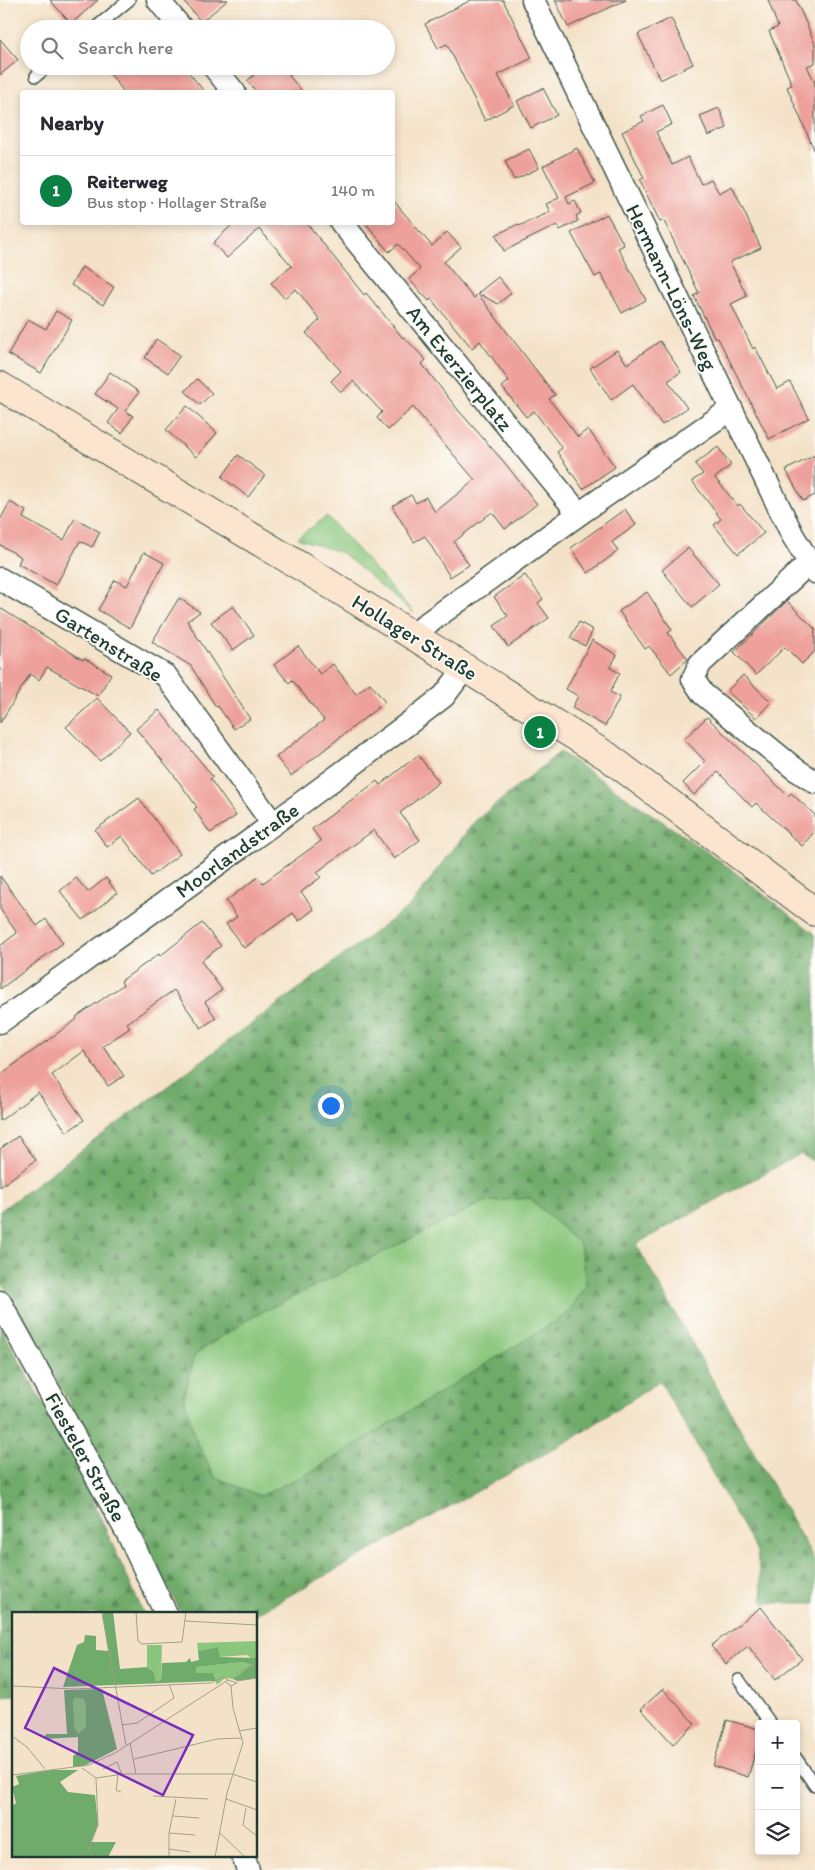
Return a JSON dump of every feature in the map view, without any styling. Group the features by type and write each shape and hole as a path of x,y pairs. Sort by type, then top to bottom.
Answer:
{"main road":[{"name":"Hollager Straße","path":"0,386 416,637 607,756 815,912"}],"street":[{"path":"158,0 175,20"},
{"name":"Hermann-Löns-Weg","path":"532,0 793,536 812,568"},
{"path":"220,75 232,90"},
{"name":"Am Exerzierplatz","path":"342,225 579,514"},
{"path":"416,637 425,625 579,514 731,410"},
{"path":"812,568 700,664 693,679 703,694 795,770 815,782"},
{"name":"Gartenstraße","path":"0,579 166,676 274,824"},
{"name":"Moorlandstraße","path":"0,1022 274,824 444,696 465,668"},
{"name":"Fiesteler Straße","path":"0,1302 128,1534 165,1612"},
{"path":"244,1858 248,1870"}],"lane":[{"path":"105,20 129,0"},
{"path":"739,1680 768,1720"},
{"path":"800,1764 815,1786"}],"green space":[{"path":"327,516 414,613 342,553 297,538"},
{"path":"560,752 719,860 815,934 815,1162 800,1154 636,1244 815,1561 815,1603 763,1603 757,1552 660,1381 575,1437 258,1613 181,1612 84,1429 0,1279 0,1211 411,905 474,822","holes":["530,1198 580,1245 586,1286 567,1314 311,1472 260,1496 215,1477 194,1436 184,1397 195,1354 252,1317 484,1202"]},
{"path":"530,1198 580,1245 587,1286 567,1314 311,1472 260,1496 215,1477 194,1436 184,1397 195,1354 252,1317 484,1202"},
{"path":"0,1326 72,1456 143,1612 12,1612 12,1695 0,1696"}],"building":[{"path":"50,0 98,0 76,20 68,20"},
{"path":"183,0 228,0 203,20 199,20"},
{"path":"471,0 503,0 532,58 498,75 514,105 485,121 447,44 438,48 425,24"},
{"path":"555,0 626,0 568,27"},
{"path":"768,0 796,0 815,44 815,63 807,66 815,83 815,152 787,87 792,85 769,31 778,27"},
{"path":"671,18 693,64 660,80 638,34"},
{"path":"0,39 18,60 0,75"},
{"path":"111,75 191,75 203,90 122,90"},
{"path":"254,75 290,75 301,90 255,90 247,81"},
{"path":"543,88 557,115 531,128 517,101"},
{"path":"663,105 672,124 656,132 672,165 688,157 701,184 711,179 719,193 732,186 761,248 730,262 747,296 731,304 753,349 755,347 777,389 790,382 809,418 769,439 718,338 715,339 694,296 699,293 664,221 660,222 640,180 644,178 622,132 644,121 641,116"},
{"path":"719,108 727,128 708,136 700,116"},
{"path":"577,148 595,183 566,197 569,204 575,201 581,213 576,216 578,221 560,230 557,225 504,251 496,235 550,212 546,204 559,198 543,166"},
{"path":"529,149 539,168 514,180 505,161"},
{"path":"395,203 432,246 447,232 461,247 444,262 474,298 478,294 555,395 549,399 578,437 588,429 615,467 583,489 557,452 562,448 534,411 526,417 502,387 509,381 480,341 472,348 431,299 429,301 409,279 420,269 398,244 389,252 367,225 395,225"},
{"path":"607,214 624,245 618,248 646,300 622,313 601,274 595,277 571,233"},
{"path":"232,225 308,225 364,295 366,293 403,338 426,360 422,364 537,504 505,529 492,512 454,542 469,565 450,577 425,536 414,542 392,506 411,495 416,503 426,497 435,512 475,480 413,407 388,430 377,418 382,412 353,381 341,392 331,381 341,371 306,333 320,320 296,289 284,298 271,283 292,266 259,229 227,258 213,243"},
{"path":"82,267 114,287 103,305 71,285"},
{"path":"498,277 511,293 498,304 478,293"},
{"path":"56,311 72,320 41,373 8,354 28,319 46,329"},
{"path":"156,339 180,355 168,373 145,358"},
{"path":"660,341 681,372 668,381 687,408 662,425 633,384 611,400 590,368 617,350 627,364"},
{"path":"110,372 139,392 125,411 133,416 122,433 108,423 118,409 95,394"},
{"path":"197,379 212,393 200,405 185,391"},
{"path":"187,406 217,433 196,457 166,430"},
{"path":"718,447 731,465 715,478 764,533 738,554 714,525 721,519 692,481 703,474 695,464"},
{"path":"238,455 265,475 248,497 222,477"},
{"path":"815,455 815,495 803,501 786,470"},
{"path":"10,502 26,511 23,518 64,540 75,518 100,532 92,547 80,541 56,585 18,564 21,557 0,545 0,520"},
{"path":"625,509 636,525 612,542 618,551 588,573 571,548"},
{"path":"688,548 719,584 692,607 662,570"},
{"path":"144,552 164,563 130,628 98,610 115,580 127,586"},
{"path":"525,575 543,599 538,603 549,618 508,647 494,626 508,616 494,597"},
{"path":"647,592 672,630 668,633 688,659 671,674 649,646 645,649 619,611"},
{"path":"179,598 200,612 187,621 250,719 234,729 218,706 216,707 191,666 152,642"},
{"path":"787,601 815,629 815,651 802,664 785,647 756,675 734,652"},
{"path":"233,606 254,635 233,650 211,622"},
{"path":"0,608 83,660 84,658 111,674 98,696 47,667 39,680 30,674 0,723"},
{"path":"579,622 593,630 585,646 570,638"},
{"path":"592,640 617,655 610,668 620,673 610,692 620,697 605,726 572,708 578,696 566,689"},
{"path":"298,646 320,674 333,664 356,694 370,683 385,702 291,776 276,757 324,720 292,680 289,683 274,665"},
{"path":"743,675 771,702 756,718 727,691"},
{"path":"97,698 130,732 100,761 66,727"},
{"path":"159,710 213,777 210,779 236,816 210,833 194,809 197,807 171,771 136,729"},
{"path":"707,717 788,796 791,793 815,815 815,831 802,846 756,803 752,807 718,772 694,795 683,783 705,761 684,739"},
{"path":"418,755 439,782 400,813 420,840 394,859 374,830 317,872 321,877 301,892 314,909 299,921 293,913 244,948 226,924 237,917 226,901 258,877 263,883 321,841 312,829 377,781 380,785"},
{"path":"139,798 180,854 151,876 122,836 107,847 95,830"},
{"path":"0,876 37,926 46,919 63,943 0,989 0,946 17,933 0,909"},
{"path":"76,878 88,892 106,878 117,893 83,920 60,891"},
{"path":"202,923 221,946 201,961 222,990 205,1002 216,1018 201,1028 174,990 127,1023 130,1028 103,1046 124,1076 108,1086 84,1051 52,1075 84,1120 67,1132 38,1092 0,1121 0,1075 77,1019 76,1017 123,985 121,981 159,954 160,956"},
{"path":"18,1136 36,1160 0,1187 0,1149"},
{"path":"761,1607 802,1659 775,1680 748,1646 726,1664 711,1646"},
{"path":"663,1689 695,1724 673,1744 641,1709"},
{"path":"727,1720 755,1728 755,1753 748,1777 713,1766"}],"place":[{"name":"Reiterweg","path":"540,732"}]}
